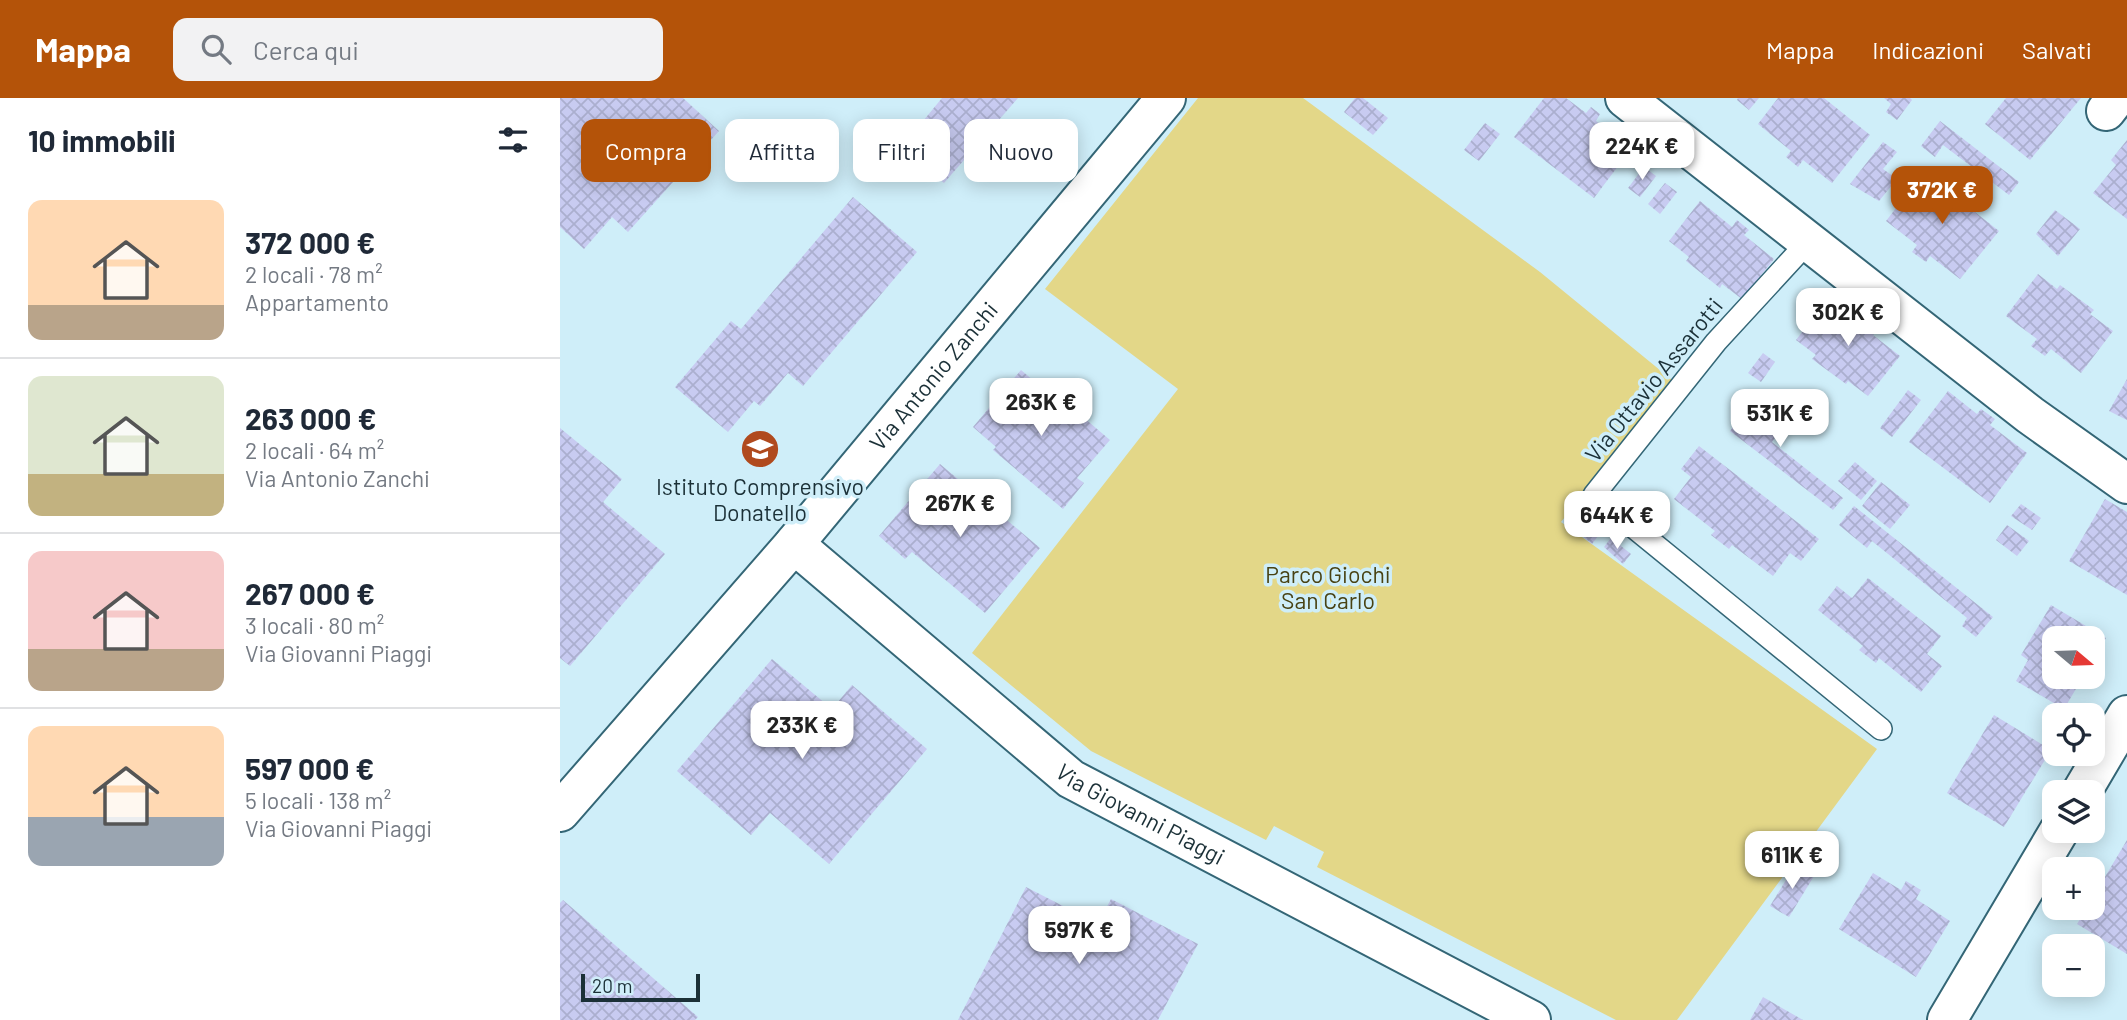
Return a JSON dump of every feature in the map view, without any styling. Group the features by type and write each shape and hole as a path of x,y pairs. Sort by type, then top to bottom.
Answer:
{"street":[{"name":"Via Antonio Zanchi","path":"560,812 794,544 1166,98"},
{"path":"1625,98 2030,415 2127,484"},
{"name":"Via Giovanni Piaggi","path":"794,544 1071,779 1531,1020"},
{"path":"2089,780 2127,716"},
{"path":"1947,1020 2052,843"}],"lane":[{"name":"Via Ottavio Assarotti","path":"1807,243 1716,342 1594,495 1881,729"}],"green space":[{"name":"Parco Giochi San Carlo","path":"1198,98 1303,98 1540,272 1677,384 1641,423 1561,522 1877,749 1677,1020 1616,1020 1317,867 1324,852 1274,826 1266,840 1091,751 972,653 1178,389 1045,289"}],"building":[{"path":"560,98 683,98 706,119 581,119 581,182 673,182 628,232 612,217 584,249 560,227"},
{"path":"942,98 1018,98 1000,119 964,119 964,160 950,176 950,119 925,119"},
{"path":"1355,98 1363,98 1388,118 1373,135 1344,112"},
{"path":"1544,98 1566,98 1586,113 1591,107 1600,114 1596,121 1631,149 1594,198 1514,137"},
{"path":"1738,98 1759,98 1749,110"},
{"path":"1778,98 1824,98 1870,135 1832,183 1803,160 1798,167 1786,157 1791,151 1758,124"},
{"path":"1884,98 1912,100 1897,120 1886,112 1891,104"},
{"path":"2006,98 2081,98 2030,160 1985,124"},
{"path":"1940,121 2019,182 2009,195 1943,145 1935,157 1921,146"},
{"path":"1485,123 1500,134 1479,161 1464,150"},
{"path":"711,124 719,131 711,140"},
{"path":"2127,140 2127,219 2093,193 2116,165 2111,160"},
{"path":"1883,142 1897,152 1883,169 1897,179 1879,201 1850,184"},
{"path":"1644,167 1656,176 1640,197 1628,188"},
{"path":"1924,172 1999,231 1960,279 1930,256 1926,262 1912,252 1917,245 1886,221"},
{"path":"1665,183 1677,192 1660,214 1648,204"},
{"path":"853,197 917,252 803,386 788,373 760,406 754,401 728,432 675,387 731,321 741,329"},
{"path":"1700,201 1732,227 1737,220 1749,230 1744,235 1774,259 1742,299 1722,284 1720,288 1686,261 1689,257 1669,241"},
{"path":"2055,210 2080,229 2058,256 2036,234"},
{"path":"2038,274 2057,289 2060,285 2094,310 2090,314 2113,331 2081,373 2051,349 2045,356 2031,346 2037,339 2006,316"},
{"path":"1827,300 1859,324 1864,319 1878,329 1873,335 1900,356 1868,396 1848,381 1846,384 1812,359 1816,355 1796,340"},
{"path":"1763,353 1775,362 1761,382 1748,373"},
{"path":"1021,370 1080,420 1083,417 1110,440 1077,478 1084,483 1063,509 993,450 996,447 973,427"},
{"path":"2127,379 2127,420 2109,411"},
{"path":"1908,390 1921,400 1892,437 1880,428"},
{"path":"1948,391 1977,414 1981,409 1995,419 1990,425 2027,453 1990,503 1909,442"},
{"path":"1759,400 1774,412 1778,405 1792,416 1772,442 1843,498 1833,510 1730,431 1740,418 1744,421"},
{"path":"560,428 622,479 603,502 665,554 570,666 560,658"},
{"path":"1699,446 1819,539 1801,561 1790,553 1773,576 1732,545 1729,549 1711,535 1715,531 1674,499 1691,477 1681,469"},
{"path":"1855,462 1877,481 1861,500 1838,481"},
{"path":"940,464 1040,548 985,613 912,552 905,559 879,536"},
{"path":"1881,482 1910,505 1890,529 1862,506"},
{"path":"2105,499 2127,512 2127,595 2069,561"},
{"path":"2021,504 2041,518 2032,530 2011,516"},
{"path":"1603,506 1614,515 1592,544 1581,535"},
{"path":"1854,506 1993,617 1976,637 1962,626 1967,618 1872,541 1867,548 1839,525"},
{"path":"2007,525 2029,541 2017,556 1996,540"},
{"path":"1611,538 1631,554 1623,564 1604,547"},
{"path":"1868,578 1941,636 1927,654 1942,666 1921,692 1879,658 1876,663 1859,650 1863,646 1818,610 1837,586 1852,598"},
{"path":"2051,605 2086,626 2042,626 2042,690 2075,690 2068,703 2054,703 2016,681 2028,660 2021,655"},
{"path":"772,659 832,709 852,685 927,749 829,864 770,813 751,835 677,771"},
{"path":"1994,715 2042,744 2042,765 2004,827 1947,793"},
{"path":"2127,840 2127,954 2105,941 2105,934 2094,934 2077,924 2080,920 2105,920 2105,877"},
{"path":"1796,864 1814,876 1789,917 1770,906"},
{"path":"1873,873 1901,890 1906,881 1921,890 1916,899 1950,921 1916,977 1839,929"},
{"path":"1026,887 1098,924 1111,899 1198,944 1158,1020 958,1020"},
{"path":"563,900 698,1017 695,1020 560,1020 560,903"},
{"path":"1763,997 1803,1020 1750,1020"}],"place":[{"name":"Istituto Comprensivo Donatello","path":"760,449"}]}
